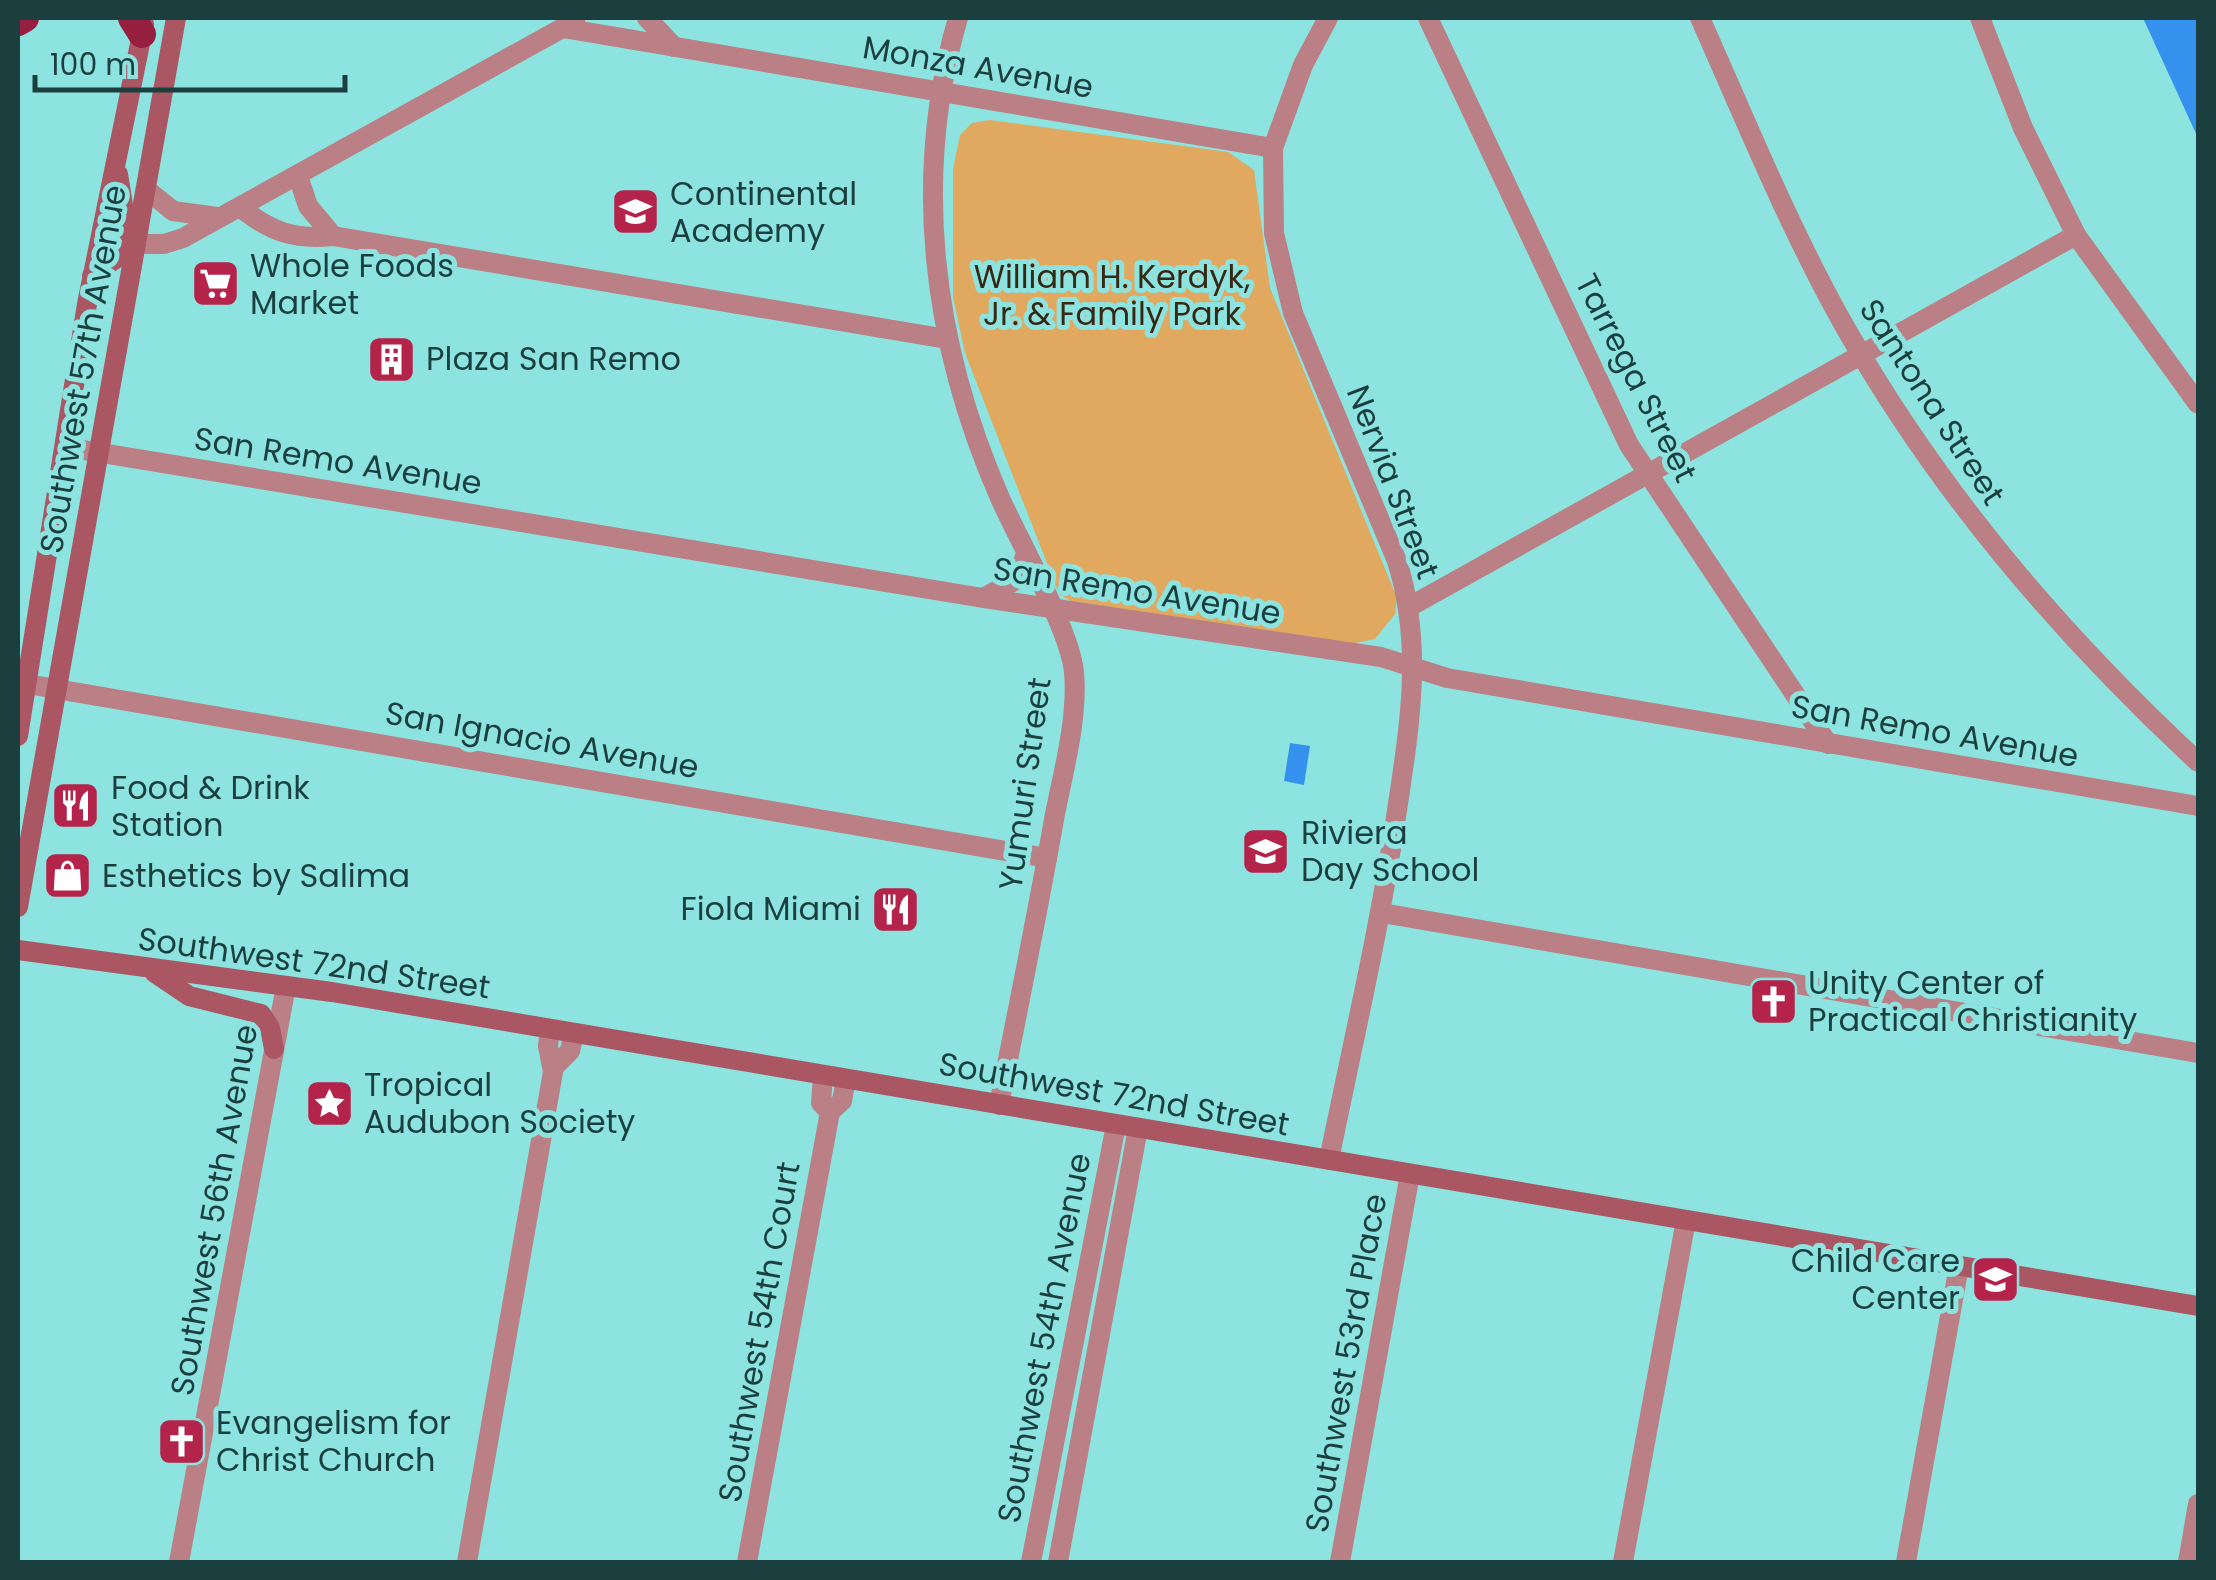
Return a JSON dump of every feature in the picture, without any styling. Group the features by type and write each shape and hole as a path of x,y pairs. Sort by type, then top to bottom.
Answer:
{"highway":[{"path":"18,22 26,18"}],"main road":[{"name":"Southwest 57th Avenue","path":"18,908 176,18"},
{"name":"Southwest 57th Avenue","path":"18,736 92,276 140,23"},
{"path":"92,276 136,244 127,230 116,163"},
{"name":"Southwest 72nd Street","path":"18,950 286,986 550,1029 2198,1306"},
{"path":"150,969 189,996 260,1014 270,1028 274,1049"}],"street":[{"path":"648,18 674,47"},
{"name":"Yumuri Street","path":"958,18 941,91 932,221 948,339 971,427 1068,648 1074,678 1047,858 999,1105"},
{"name":"Nervia Street","path":"1328,18 1303,66 1272,148 1274,233 1284,284 1312,363 1386,530 1409,607 1414,667 1412,713 1382,913 1329,1160"},
{"name":"Tarrega Street","path":"1428,18 1629,445 1828,744"},
{"name":"Santona Street","path":"1700,18 1796,229 1863,358 1951,491 2024,586 2076,644 2198,762"},
{"path":"1980,18 2024,128 2076,235 2198,404"},
{"path":"136,244 164,244 241,208 572,23"},
{"name":"Monza Avenue","path":"572,23 674,47 1272,148"},
{"path":"298,176 308,206 333,236"},
{"path":"146,189 173,210 219,217"},
{"path":"241,208 283,235 306,239 333,236 948,339"},
{"path":"1409,607 1863,358 2076,235"},
{"name":"San Remo Avenue","path":"65,447 983,598 1381,657 1460,680 2198,806"},
{"path":"983,598 1014,581 1026,555"},
{"name":"San Ignacio Avenue","path":"27,684 1047,858"},
{"path":"1382,913 2198,1053"},
{"name":"Southwest 56th Avenue","path":"179,1562 286,986"},
{"path":"467,1562 554,1067 548,1046 550,1029"},
{"path":"554,1067 570,1051 574,1033"},
{"name":"Southwest 54th Court","path":"823,1076 821,1103 830,1112"},
{"name":"Southwest 54th Court","path":"748,1562 830,1112 842,1102 846,1080"},
{"name":"Southwest 54th Avenue","path":"1032,1562 1116,1125"},
{"name":"Southwest 54th Avenue","path":"1058,1562 1138,1128"},
{"name":"Southwest 53rd Place","path":"1340,1562 1410,1174"},
{"path":"1623,1562 1686,1220"},
{"path":"1906,1562 1959,1266"},
{"path":"2188,1562 2198,1504"}],"green space":[{"name":"William H. Kerdyk, Jr. & Family Park","path":"990,120 1228,152 1254,170 1270,288 1397,598 1395,614 1375,639 1350,644 1071,601 1059,594 965,353 953,297 953,169 960,135 972,123"}],"water":[{"path":"2143,18 2198,18 2198,138"},
{"path":"1290,743 1310,746 1304,785 1284,781"}],"place":[{"name":"Continental Academy","path":"635,212"},
{"name":"Whole Foods Market","path":"215,284"},
{"name":"Plaza San Remo","path":"391,359"},
{"name":"Food & Drink Station","path":"76,806"},
{"name":"Riviera Day School","path":"1266,851"},
{"name":"Esthetics by Salima","path":"67,876"},
{"name":"Fiola Miami","path":"896,909"},
{"name":"Unity Center of Practical Christianity","path":"1773,1001"},
{"name":"Tropical Audubon Society","path":"329,1103"},
{"name":"Child Care Center","path":"1995,1279"},
{"name":"Evangelism for Christ Church","path":"181,1441"}]}
